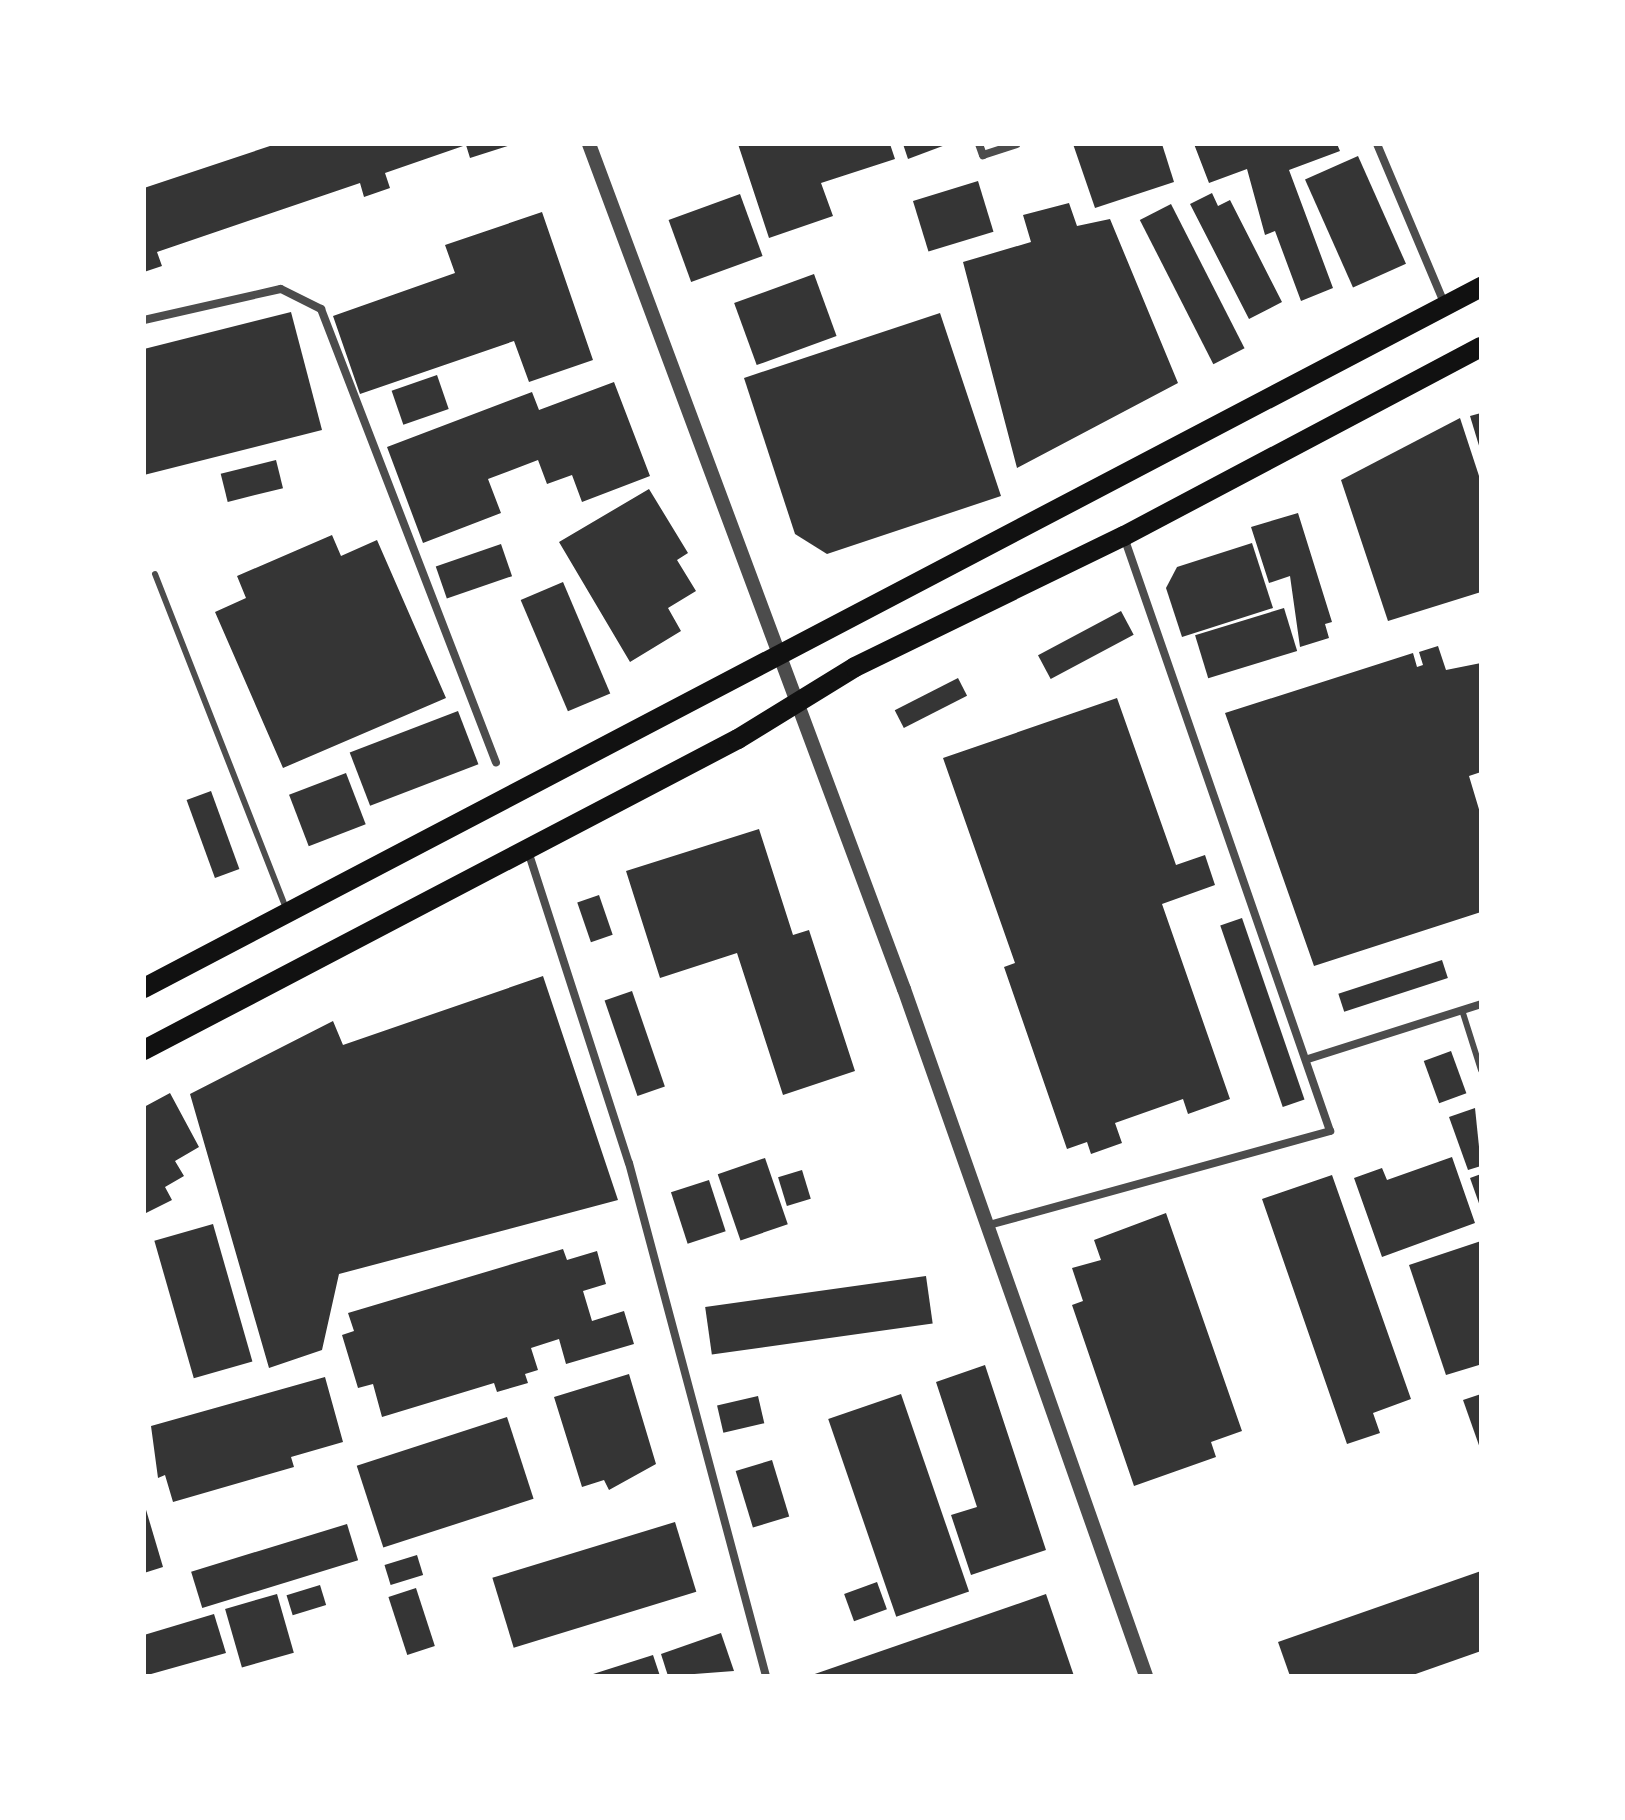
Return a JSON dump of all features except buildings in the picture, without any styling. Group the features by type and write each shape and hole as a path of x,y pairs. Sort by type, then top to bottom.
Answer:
{"main road":[{"path":"144,988 1481,287"},
{"path":"144,1050 795,704 855,667 1124,536 1481,347"}],"street":[{"path":"589,144 989,1225 1146,1676"},
{"path":"979,144 983,155 1016,144"},
{"path":"1377,144 1445,306"},
{"path":"144,320 281,289 321,309 496,762"},
{"path":"989,1225 1330,1131 1308,1059 1124,536"},
{"path":"527,848 629,1163 766,1676"},
{"path":"1308,1059 1481,1004"}],"lane":[{"path":"155,574 288,913"},
{"path":"1462,1010 1481,1070"}]}
